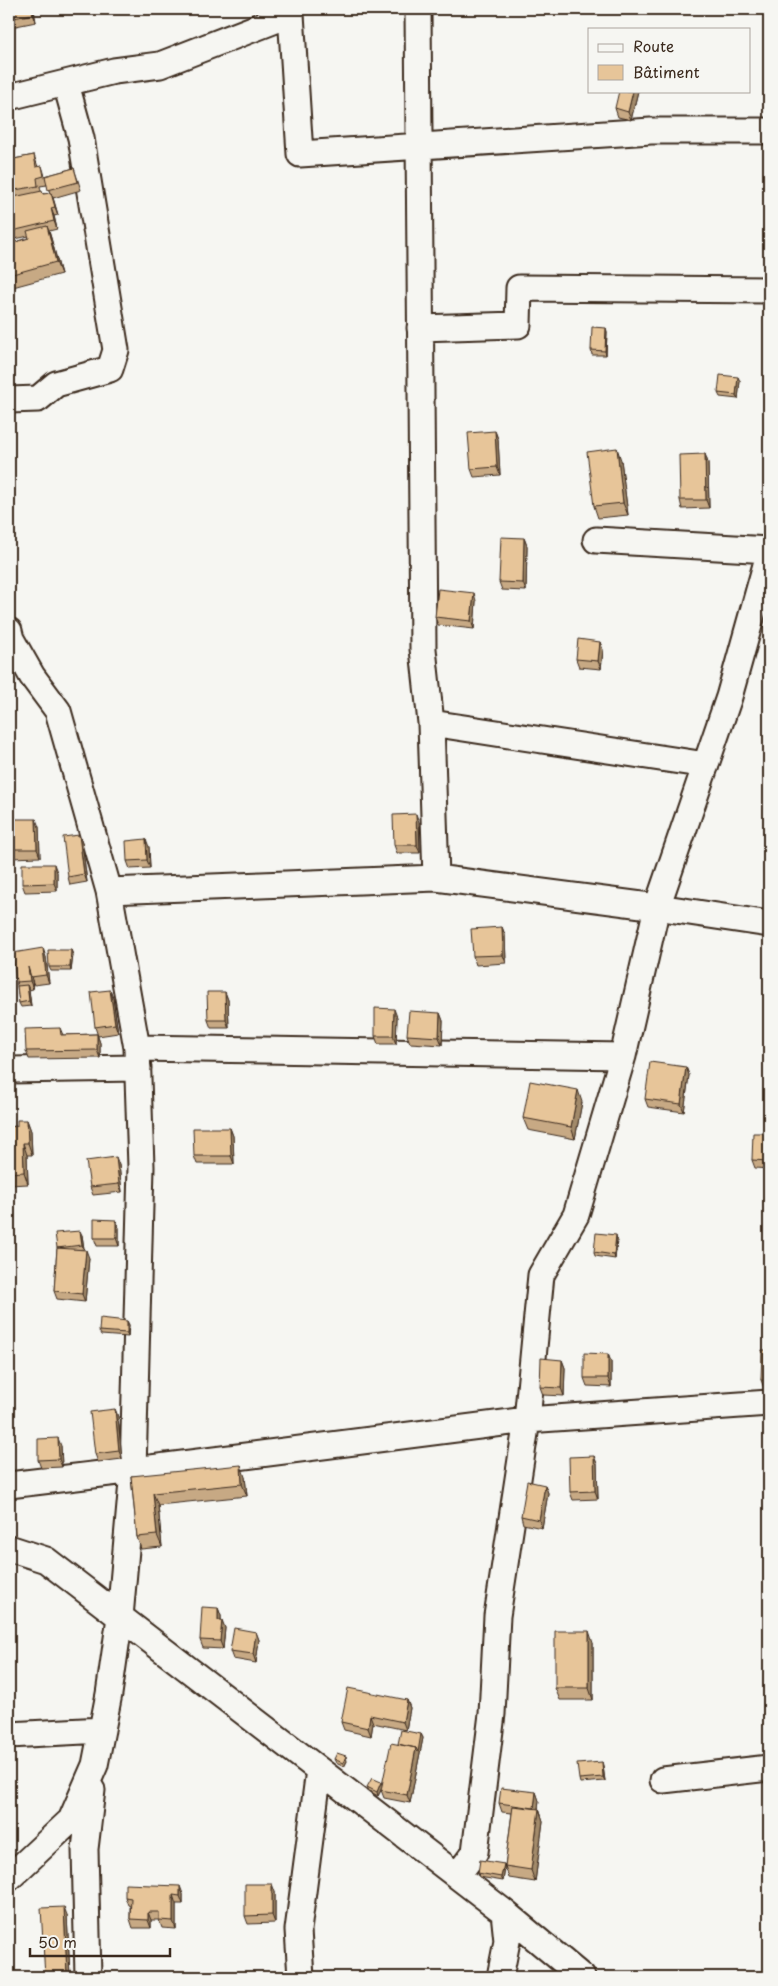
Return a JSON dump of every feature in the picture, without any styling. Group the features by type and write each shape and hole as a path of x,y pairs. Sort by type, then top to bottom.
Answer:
{"street":[{"path":"418,9 423,649 431,723 436,878"},
{"path":"9,98 114,71 160,65 291,14 300,154 651,131 769,131"},
{"path":"9,400 38,399 56,384 110,369 116,350 81,138 66,84"},
{"path":"420,328 518,325 519,288 769,290"},
{"path":"596,540 769,550"},
{"path":"457,1876 475,1852 492,1714 497,1616 527,1420 541,1275 576,1215 623,1056 657,907 728,697 759,629 769,554"},
{"path":"9,631 11,639 32,676 58,711 109,891 137,1058 141,1167 133,1470 120,1617 95,1765 85,1849 88,1977"},
{"path":"431,723 706,765"},
{"path":"109,891 436,878 657,907 769,924"},
{"path":"9,1070 137,1058 623,1056"},
{"path":"9,1485 527,1420 769,1403"},
{"path":"9,1548 46,1560 504,1912 582,1977"},
{"path":"9,1735 102,1730"},
{"path":"9,1878 71,1820 95,1765"},
{"path":"664,1780 769,1768"},
{"path":"301,1977 298,1930 319,1770"},
{"path":"500,1977 507,1941 504,1912"}],"building":[{"path":"9,9 32,9 33,14 9,19"},
{"path":"619,92 633,92 628,112 615,108"},
{"path":"34,155 36,167 42,166 44,176 37,178 38,186 9,191 9,160"},
{"path":"74,168 78,182 48,190 45,176"},
{"path":"42,191 43,194 51,193 55,207 51,208 54,221 12,231 9,217 9,198"},
{"path":"47,226 56,262 9,275 9,244 29,238 27,231"},
{"path":"592,327 606,328 605,351 591,350"},
{"path":"720,375 738,377 736,395 718,393"},
{"path":"495,431 497,467 471,469 468,433"},
{"path":"617,448 623,503 594,506 587,452"},
{"path":"705,454 706,500 680,500 679,455"},
{"path":"501,537 524,538 523,583 499,582"},
{"path":"438,589 474,593 471,621 435,617"},
{"path":"578,639 600,642 598,661 576,659"},
{"path":"416,814 417,845 394,845 393,815"},
{"path":"9,819 36,819 37,849 9,849"},
{"path":"79,835 84,874 68,877 63,837"},
{"path":"146,839 147,860 127,861 126,841"},
{"path":"22,864 54,864 54,883 22,884"},
{"path":"502,927 503,955 473,956 471,929"},
{"path":"43,948 46,975 31,977 28,967 30,981 16,982 13,953"},
{"path":"48,950 71,950 70,967 49,967"},
{"path":"27,985 29,1001 19,1003 17,986"},
{"path":"110,990 115,1024 95,1027 91,992"},
{"path":"207,992 225,992 226,1020 208,1020"},
{"path":"375,1008 394,1009 393,1036 375,1036"},
{"path":"409,1011 440,1013 439,1037 407,1035"},
{"path":"60,1028 61,1035 97,1034 97,1050 26,1051 25,1029"},
{"path":"650,1062 686,1067 681,1104 645,1099"},
{"path":"530,1081 578,1090 571,1127 523,1118"},
{"path":"17,1120 27,1120 28,1143 23,1143 24,1172 9,1173 9,1127 17,1126"},
{"path":"193,1128 230,1128 231,1156 194,1156"},
{"path":"753,1133 769,1133 769,1161 752,1160"},
{"path":"116,1157 119,1184 90,1187 86,1161"},
{"path":"94,1219 116,1220 116,1238 94,1238"},
{"path":"80,1231 82,1245 57,1248 55,1233"},
{"path":"596,1233 616,1235 614,1255 594,1252"},
{"path":"57,1248 86,1250 82,1294 54,1291"},
{"path":"100,1318 127,1321 127,1333 99,1331"},
{"path":"762,1350 769,1350 769,1381 761,1380"},
{"path":"584,1353 608,1354 608,1378 584,1378"},
{"path":"541,1358 562,1360 561,1388 540,1387"},
{"path":"115,1409 119,1451 95,1454 90,1412"},
{"path":"58,1438 59,1459 38,1460 38,1439"},
{"path":"594,1456 595,1491 570,1492 569,1457"},
{"path":"241,1465 242,1484 153,1493 157,1535 137,1537 131,1476"},
{"path":"527,1481 545,1485 539,1520 521,1516"},
{"path":"202,1607 218,1608 218,1620 222,1620 220,1641 200,1640"},
{"path":"234,1628 256,1632 253,1654 230,1651"},
{"path":"555,1631 589,1631 589,1688 555,1688"},
{"path":"348,1688 407,1700 403,1722 370,1715 368,1728 341,1722"},
{"path":"401,1730 421,1734 418,1752 416,1748 398,1744"},
{"path":"391,1743 416,1748 407,1795 381,1790"},
{"path":"337,1753 346,1756 343,1763 334,1759"},
{"path":"602,1762 603,1777 579,1779 577,1764"},
{"path":"372,1778 381,1782 377,1792 367,1787"},
{"path":"501,1788 536,1792 534,1808 499,1803"},
{"path":"513,1806 539,1809 531,1870 505,1866"},
{"path":"480,1860 504,1864 501,1877 478,1873"},
{"path":"125,1884 180,1886 180,1896 173,1895 173,1921 159,1920 159,1912 148,1912 148,1920 130,1919 131,1898 125,1897"},
{"path":"245,1884 272,1884 272,1915 245,1916"},
{"path":"64,1907 67,1976 45,1977 41,1908"}]}
